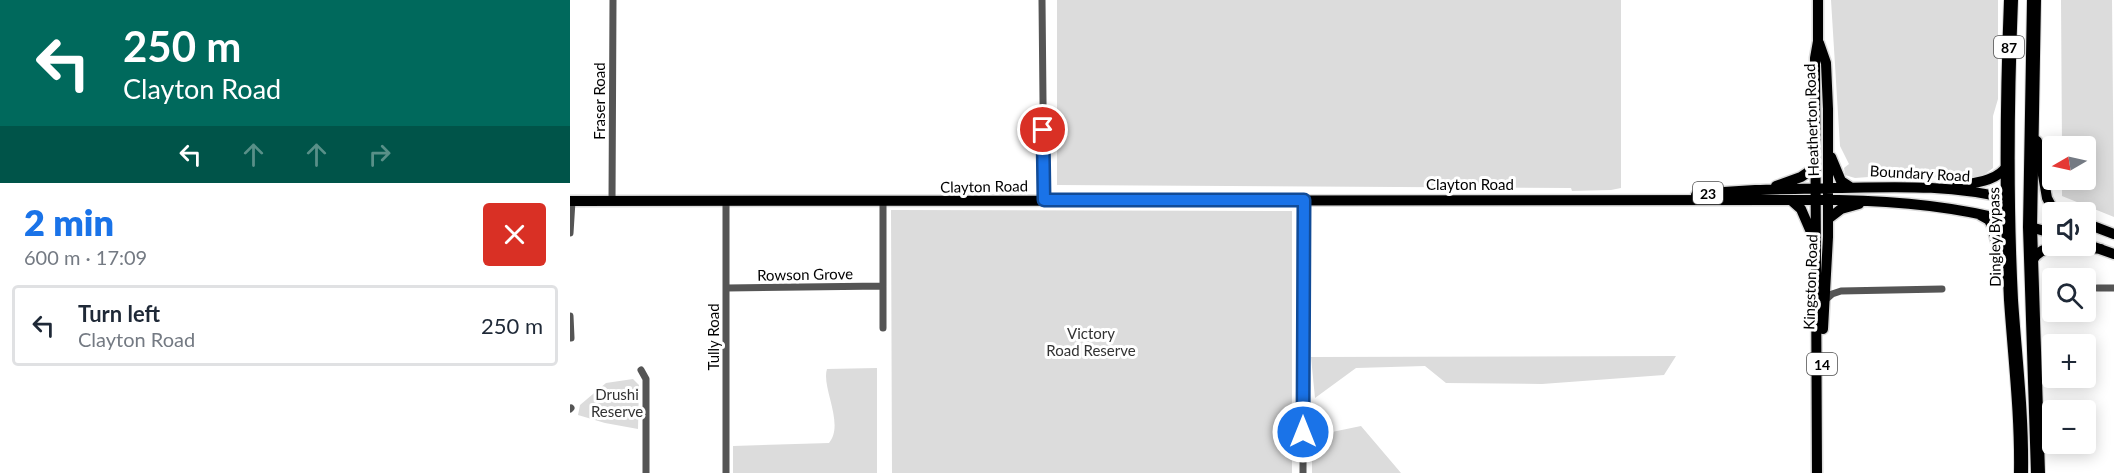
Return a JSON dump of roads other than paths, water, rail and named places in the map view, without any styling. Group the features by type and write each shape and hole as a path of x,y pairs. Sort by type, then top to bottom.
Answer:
{"highway":[{"name":"Dingley Bypass","path":"2011,0 2008,89 2009,221 2011,299 2019,380 2021,473"},
{"name":"87","path":"2034,0 2030,227 2038,473"},
{"name":"Boundary Road","path":"2009,200 2030,205"},
{"name":"Boundary Road","path":"2009,221 2030,227"}],"main road":[{"name":"Heatherton Road","path":"1816,200 1815,58 1818,41 1818,0"},
{"name":"Heatherton Road","path":"1818,41 1826,63 1828,200"},
{"path":"2032,117 2048,202"},
{"path":"1827,139 1835,170 1842,182 1850,188"},
{"path":"1948,188 1996,176 2003,172 2008,164"},
{"path":"1759,193 1801,177 1816,167"},
{"name":"Boundary Road","path":"1815,188 1898,186 1948,188 2009,200"},
{"name":"Clayton Road","path":"571,201 1651,199 1815,188"},
{"name":"Clayton Road","path":"1759,193 1792,201 1816,200"},
{"name":"Boundary Road","path":"1816,200 1918,203 1978,213 2009,221"},
{"name":"Kingston Road","path":"1816,200 1817,473"},
{"name":"Kingston Road","path":"1823,473 1824,301 1828,200"},
{"path":"1828,219 1841,209 1874,200"},
{"path":"1792,201 1803,213 1816,248"},
{"name":"Boundary Road","path":"2030,205 2042,209"},
{"path":"1978,213 1987,218 1991,224 2011,299"},
{"name":"Boundary Road","path":"2030,227 2042,230"},
{"path":"2096,227 2114,234"},
{"path":"2031,267 2035,255 2049,248 2061,246 2101,249"},
{"path":"2096,247 2114,254"}],"street":[{"name":"Fraser Road","path":"612,201 613,0"},
{"path":"1042,0 1044,200"},
{"path":"1303,473 1304,200"},
{"path":"570,233 571,201"},
{"name":"Tully Road","path":"726,201 726,473"},
{"path":"883,201 883,328"},
{"path":"1826,277 1832,286 1841,291"},
{"name":"Rowson Grove","path":"727,288 883,286"},
{"path":"2097,288 2114,288"},
{"path":"1824,301 1832,294 1841,291 1942,289"},
{"path":"570,316 571,338"},
{"path":"640,370 646,379 646,473"}],"park label":[{"name":"Victory Road Reserve","path":"1091,342"},
{"name":"Drushi Reserve","path":"617,402"}]}
